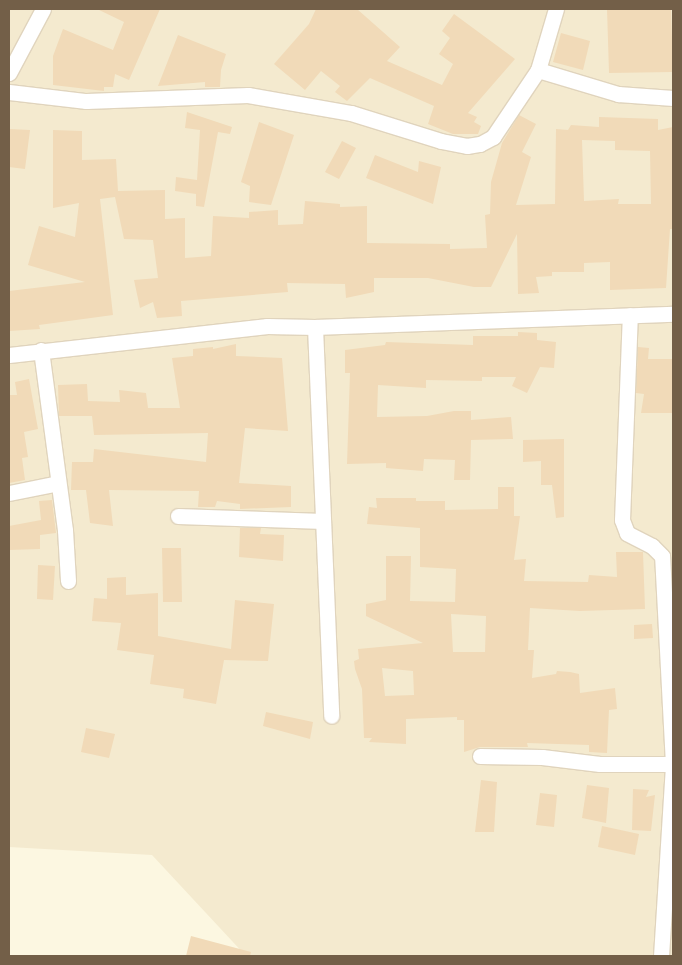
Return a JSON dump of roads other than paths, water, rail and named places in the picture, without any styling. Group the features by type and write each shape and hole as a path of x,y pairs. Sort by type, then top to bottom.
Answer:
{"street":[{"path":"9,73 43,9"},
{"path":"9,92 86,101 248,95 351,113 441,141 466,146 493,137 538,70 556,9"},
{"path":"538,70 618,94 673,98"},
{"path":"9,355 267,326 315,327 673,314"},
{"path":"630,315 622,520 627,534 652,546 662,556 673,764 661,956"},
{"path":"315,327 331,716"},
{"path":"41,350 68,581"},
{"path":"9,493 58,483"},
{"path":"178,516 323,521"},
{"path":"480,756 542,757 600,764 673,764"}]}
